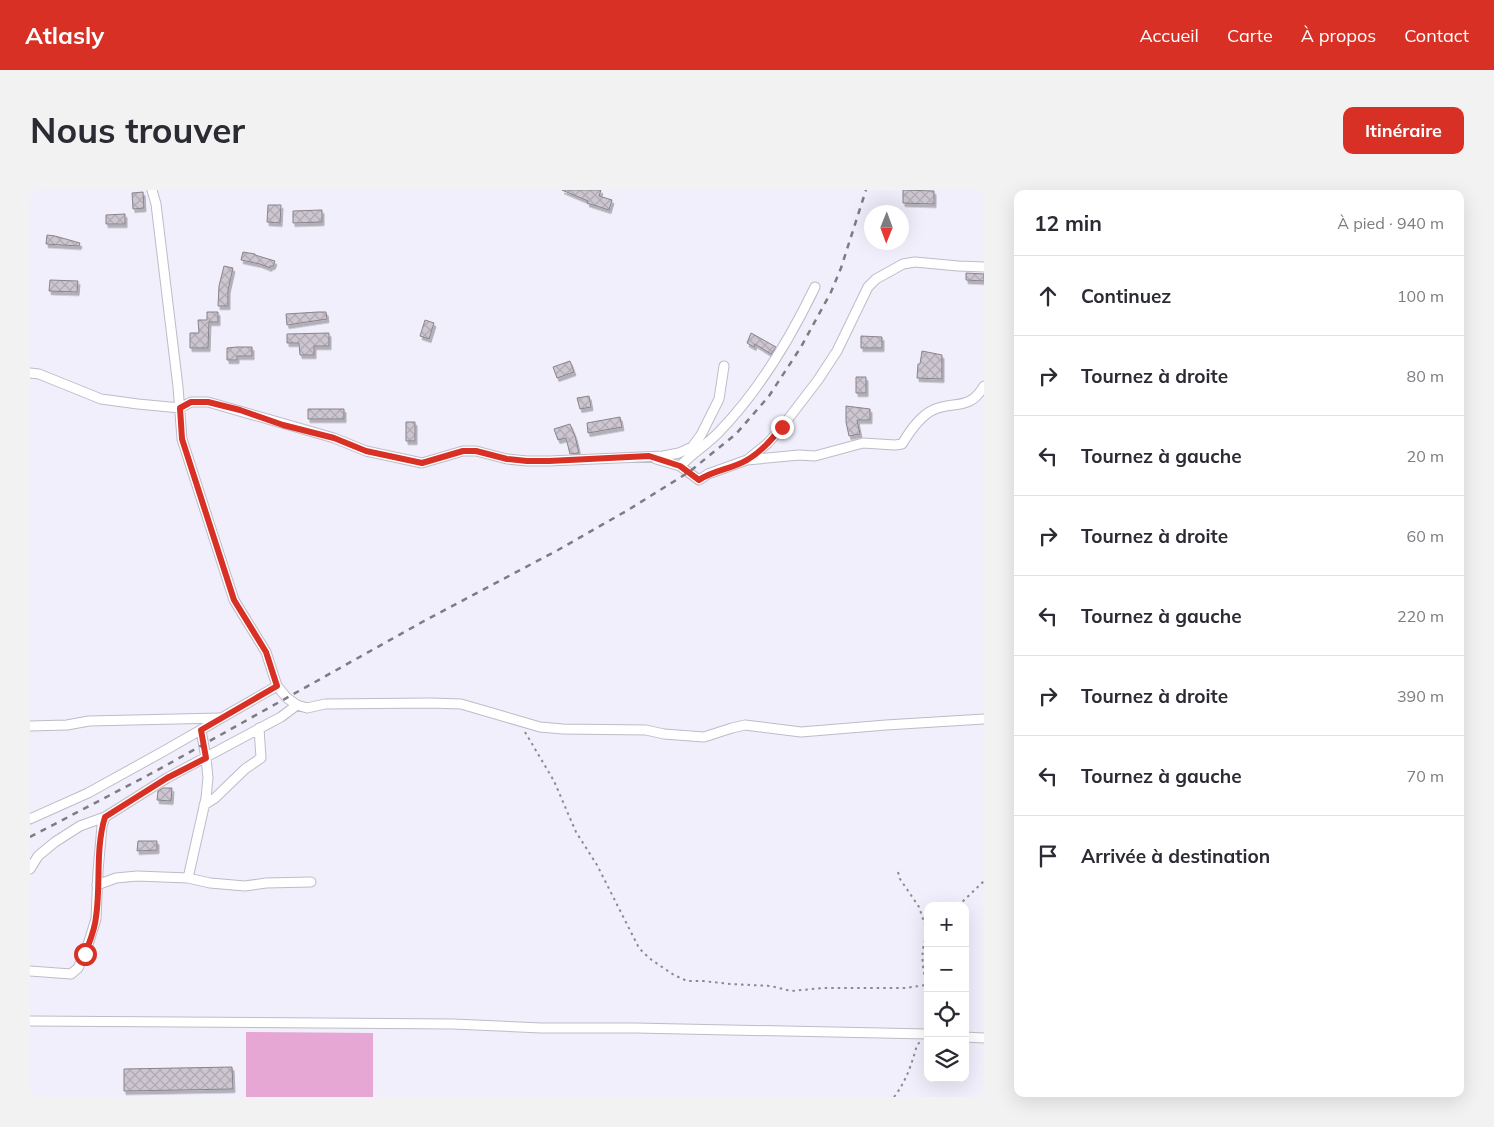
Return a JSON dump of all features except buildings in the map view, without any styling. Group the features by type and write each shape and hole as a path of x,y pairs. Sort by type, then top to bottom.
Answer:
{"street":[{"path":"152,190 157,214 182,439 234,600 266,652 277,686 287,698 297,705 307,708 325,704 461,704 540,727 646,730 664,734 704,737 745,725 801,732 984,719"},
{"path":"747,460 768,443 818,380 837,351 868,287 876,280 903,264 915,262 958,266 984,266"},
{"path":"680,466 717,434 768,372 800,318 815,287"},
{"path":"30,372 101,399 180,408 191,402 208,402 240,410 283,425 334,438 366,451 422,463 463,451 476,451 507,459 527,461 663,456 679,453 692,447 701,435 718,399 724,366"},
{"path":"649,456 680,466 699,480 708,474 747,460 799,455 816,456 863,443 902,444 922,418 934,409 960,405 971,401 984,386"},
{"path":"30,819 88,793 277,686"},
{"path":"30,868 38,856 55,842 80,826 105,817 167,778 206,758 297,705"},
{"path":"30,726 67,726 89,721 223,718"},
{"path":"204,806 245,769 261,758 259,728"},
{"path":"188,878 204,806 208,778 201,730"},
{"path":"30,972 71,974 78,968 85,954 96,919 102,826 105,817"},
{"path":"98,885 116,878 137,876 188,878 210,883 245,886 266,883 311,882"},
{"path":"30,1021 453,1024 924,1038"},
{"path":"969,1036 984,1038"}],"path":[{"path":"518,722 554,781 576,832 597,865 639,948 649,958 674,975 687,981 764,985 791,991 823,988 904,988 924,985"},
{"path":"898,872 900,879 919,907 924,922"},
{"path":"962,902 984,881"},
{"path":"924,942 924,967"},
{"path":"894,1097 910,1066 917,1045 924,1039"}],"shaded area":[{"path":"246,1032 373,1033 373,1097 246,1097"}],"railway":[{"path":"30,837 156,771 424,621 558,550 689,472 736,434 769,396 801,347 831,292 841,268 866,190"}],"route":[{"path":"85,954 96,919 98,871 102,826 105,817 167,778 206,758 201,730 243,705 263,696 277,686 266,652 234,600 182,439 180,408 183,405 196,401 208,402 240,410 283,425 334,438 366,451 411,462 422,463 463,451 476,451 507,459 527,461 613,459 649,456 680,466 699,480 708,474 747,460 768,443 782,427"}]}
